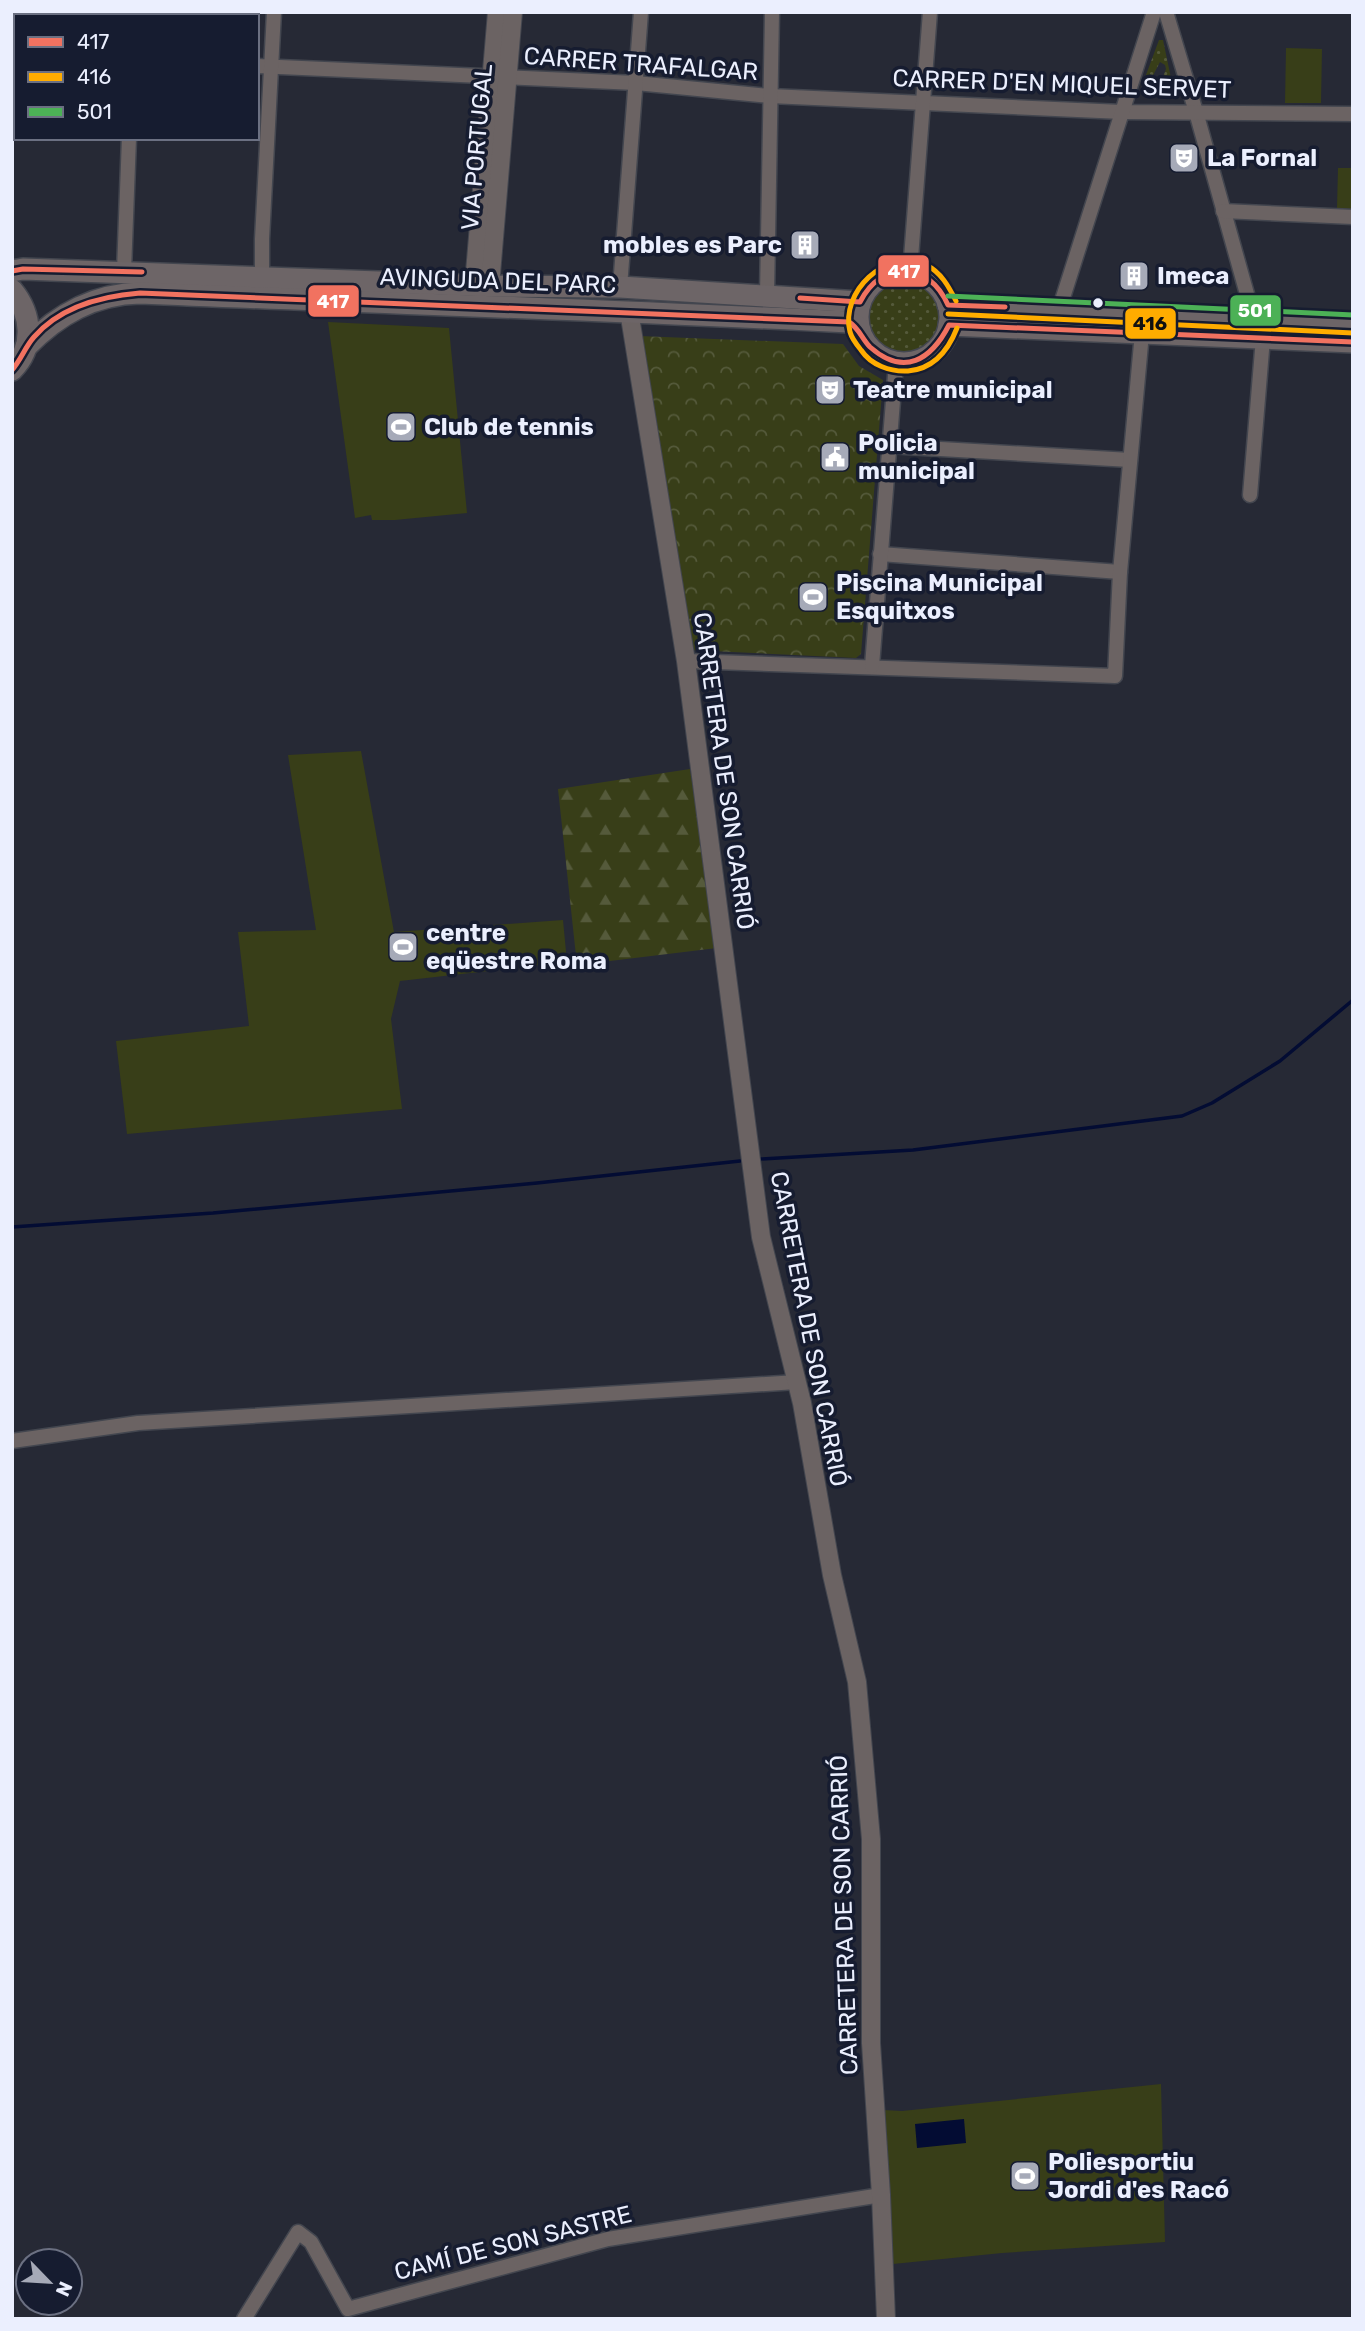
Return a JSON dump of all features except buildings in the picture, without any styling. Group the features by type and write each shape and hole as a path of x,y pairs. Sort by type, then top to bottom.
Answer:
{"main road":[{"name":"AVINGUDA DEL PARC","path":"12,271 124,271 482,285 620,287 860,302"},
{"path":"910,271 919,273 939,287 949,315 942,342 931,354 915,362 896,363 880,356 866,344 858,327 860,302 872,282 888,273 910,271"},
{"path":"12,290 19,298 27,317 29,327 26,347"},
{"name":"AVINGUDA DEL PARC","path":"12,370 26,347 46,327 74,308 123,293 629,311 849,322 858,327"},
{"path":"949,315 1059,310 1258,329 1353,342"},
{"path":"949,315 1142,333 1353,324"}],"street":[{"path":"262,276 264,67 274,12"},
{"name":"VIA PORTUGAL","path":"497,12 500,78"},
{"name":"VIA PORTUGAL","path":"482,285 500,78 513,12"},
{"path":"620,287 641,12"},
{"path":"767,295 772,12"},
{"path":"910,271 930,12"},
{"path":"1059,310 1154,12"},
{"path":"1166,12 1258,329 1250,495"},
{"name":"CARRER TRAFALGAR","path":"264,67 636,83 771,96"},
{"name":"CARRER D'EN MIQUEL SERVET","path":"771,96 1122,112 1353,114"},
{"path":"124,271 128,140"},
{"path":"1223,211 1353,217"},
{"name":"CARRETERA DE SON CARRIÓ","path":"629,311 686,661 758,1218 772,1288 797,1382 832,1575 857,1682 871,1839 871,2043 886,2319"},
{"path":"686,661 1115,676 1120,572 1142,333"},
{"path":"872,666 896,363"},
{"path":"889,446 1130,460"},
{"path":"880,554 1120,572"},
{"path":"12,1441 138,1423 797,1382"},
{"name":"CAMÍ DE SON SASTRE","path":"244,2319 298,2232 311,2242 348,2309 608,2239 881,2195"}],"green space":[{"path":"1159,40 1163,40 1172,83 1167,83 1163,77 1166,69 1160,62 1148,85 1143,83"},
{"path":"1286,48 1322,49 1321,103 1285,103"},
{"path":"1338,168 1353,168 1353,209 1337,208"},
{"path":"911,281 930,291 938,303 938,331 930,343 918,351 897,353 878,343 870,331 868,310 878,291 890,283"},
{"name":"Club de tennis","path":"328,322 449,328 467,513 395,520 372,520 371,515 355,518"},
{"path":"639,336 843,344 859,366 883,380 861,654 856,658 690,650"},
{"name":"centre eqüestre Roma","path":"361,751 394,932 563,920 567,962 400,981 391,1019 402,1109 127,1134 116,1041 249,1026 238,932 316,930 288,755"},
{"path":"690,769 717,948 577,965 558,789"},
{"name":"Poliesportiu Jordi d'es Racó","path":"1161,2084 1165,2242 1002,2253 893,2264 883,2110 902,2111"}],"water":[{"path":"964,2119 966,2143 917,2148 915,2124"}],"waterway":[{"path":"760,1159 913,1150 1182,1116 1212,1103 1280,1061 1353,1000"},
{"path":"12,1227 213,1213 740,1161"}],"transit line":[{"name":"416","path":"956,301 944,280 931,268 911,261 895,263 881,268 869,277 852,302 849,317 851,335 865,355 888,369 901,371 917,370 933,363 949,344 957,328"},
{"name":"417","path":"12,271 142,272"},
{"name":"417","path":"800,298 860,302 880,278 893,272 905,271 918,273 929,280 940,290 948,305 1005,307"},
{"name":"417","path":"12,370 34,337 56,318 97,300 140,293 849,322 870,347 882,356 905,362 925,355 949,325 1353,342"},
{"name":"501","path":"948,296 1353,315"},
{"name":"416","path":"948,314 1353,333"}],"place":[{"name":"La Fornal","path":"1184,158"},
{"name":"mobles es Parc","path":"805,245"},
{"name":"Imeca","path":"1134,276"},
{"name":"Teatre municipal","path":"830,390"},
{"name":"Club de tennis","path":"401,427"},
{"name":"Policia municipal","path":"835,457"},
{"name":"Piscina Municipal Esquitxos","path":"813,597"},
{"name":"centre eqüestre Roma","path":"403,947"},
{"name":"Poliesportiu Jordi d'es Racó","path":"1025,2176"}]}
